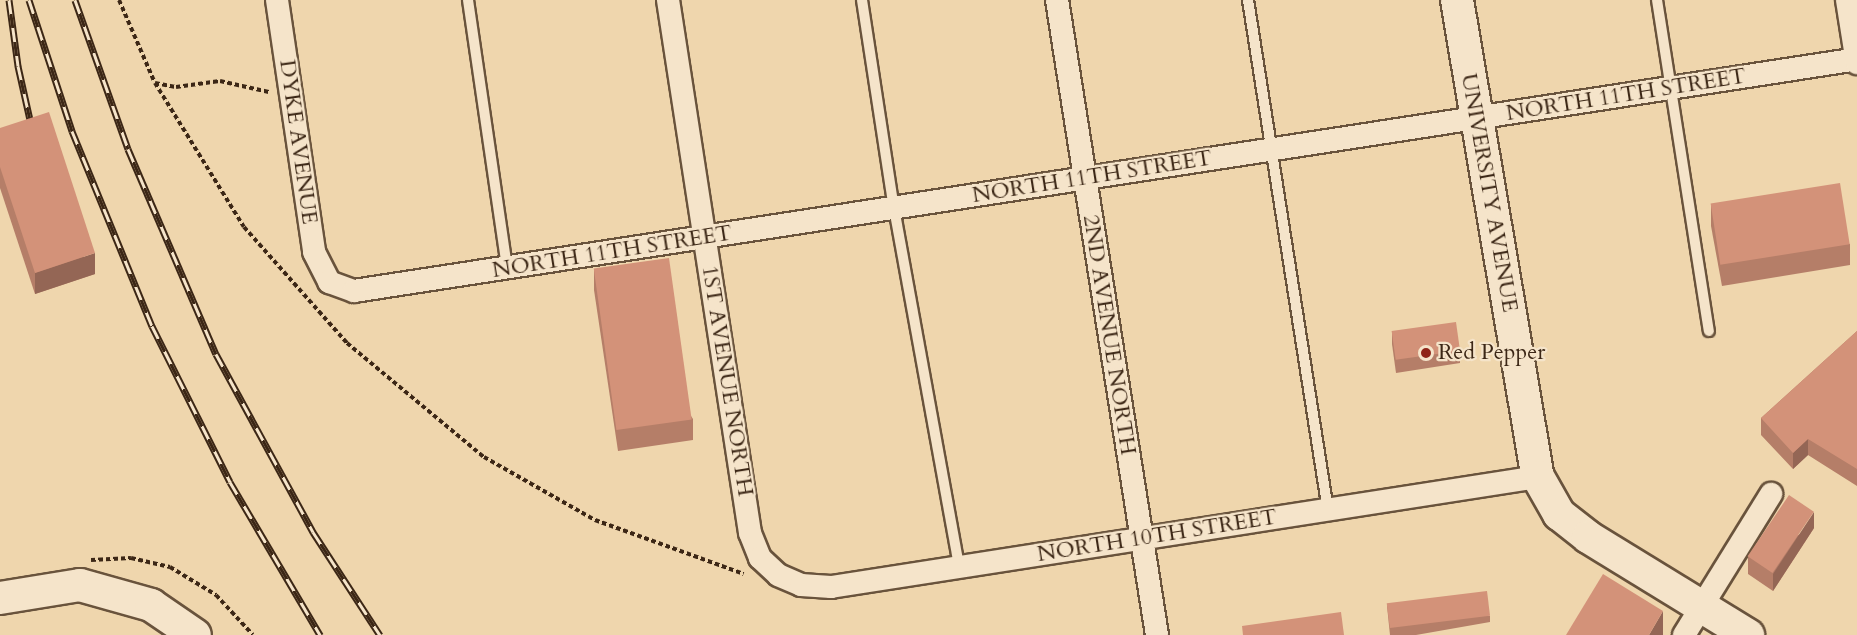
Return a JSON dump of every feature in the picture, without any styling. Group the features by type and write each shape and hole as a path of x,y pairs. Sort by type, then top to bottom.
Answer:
{"street":[{"name":"DYKE AVENUE","path":"277,0 314,252 329,282"},
{"name":"1ST AVENUE NORTH","path":"668,0 750,533 760,558 778,575"},
{"name":"2ND AVENUE NORTH","path":"1057,0 1157,635"},
{"name":"UNIVERSITY AVENUE","path":"1457,0 1538,477 1559,514 1588,537 1748,635"},
{"path":"1847,0 1857,60"},
{"name":"NORTH 11TH STREET","path":"329,282 354,291 1857,60"},
{"name":"NORTH 10TH STREET","path":"778,575 801,585 831,587 1538,477"},
{"path":"1684,635 1771,494"},
{"path":"0,598 80,585 151,605 195,635"}],"lane":[{"path":"468,0 507,268"},
{"path":"862,0 894,208 959,567"},
{"path":"1248,0 1328,510"},
{"path":"1658,0 1709,331"}],"path":[{"path":"119,0 155,83 244,227 347,343 484,457 595,520 767,582 778,575"},
{"path":"155,83 176,87 220,81 260,92 291,94"},
{"path":"83,561 131,558 170,567 216,595 253,635"}],"building":[{"path":"49,112 95,253 35,273 0,167 0,128"},
{"path":"1840,183 1850,244 1720,265 1711,203"},
{"path":"669,258 692,419 616,430 594,269"},
{"path":"1456,322 1460,351 1396,360 1392,331"},
{"path":"1857,331 1857,469 1808,439 1793,453 1761,418"},
{"path":"1789,495 1814,512 1772,573 1748,556"},
{"path":"1603,574 1663,611 1649,635 1566,635"},
{"path":"1487,591 1490,616 1390,628 1387,603"},
{"path":"1341,612 1344,635 1243,635 1242,626"}],"railway":[{"path":"9,0 18,66 33,133"},
{"path":"29,0 72,131 152,326 230,482 320,635"},
{"path":"75,0 128,149 216,354 313,532 380,635"}],"place":[{"name":"Red Pepper","path":"1426,353"}]}
